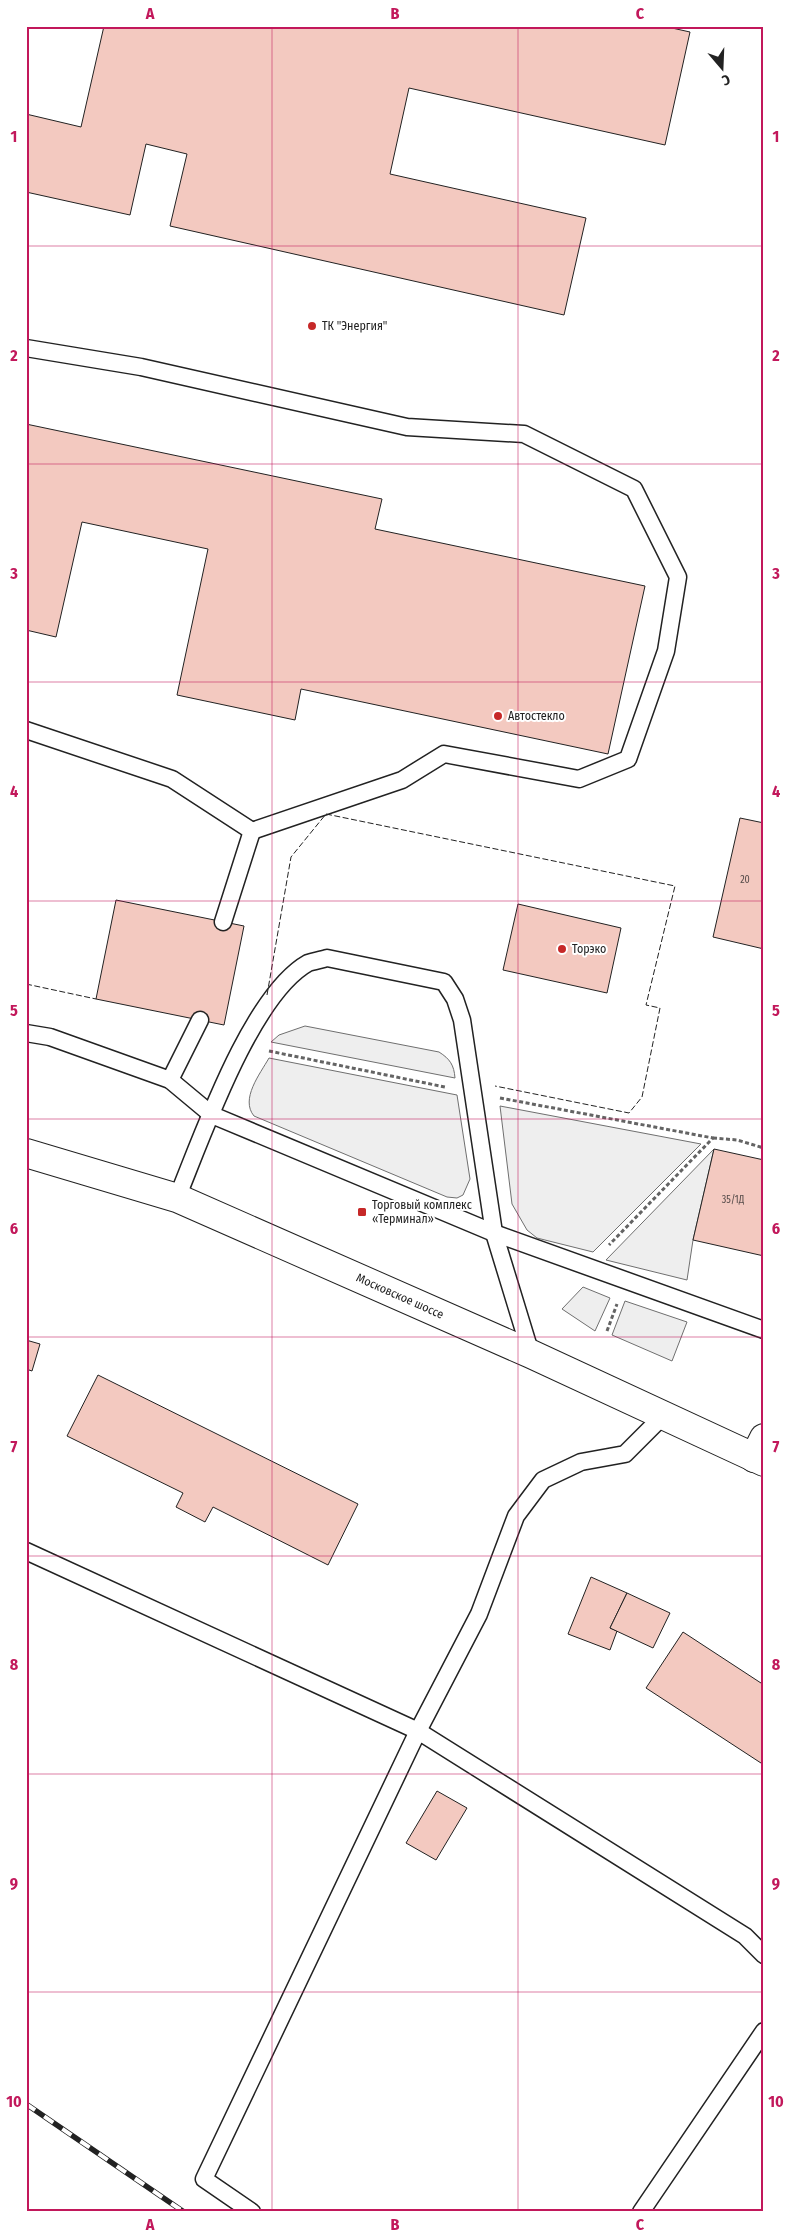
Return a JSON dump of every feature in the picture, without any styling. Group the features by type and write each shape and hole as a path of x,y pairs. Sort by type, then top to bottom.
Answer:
{"main road":[{"name":"Московское шоссе","path":"26,1153 177,1198 531,1354 663,1416 761,1453"}],"lane":[{"path":"26,348 142,367 407,427 524,434 634,489 678,576 666,651 628,759 579,779 444,754 402,780 252,830"},
{"path":"26,730 172,780 252,830"},
{"path":"223,922 252,830"},
{"path":"177,1198 242,1045 285,982 309,963 327,958 444,982 455,999 462,1020 494,1233 531,1354"},
{"path":"170,1080 200,1020"},
{"path":"26,1033 50,1037 170,1080 212,1115 494,1233 764,1330"},
{"path":"252,2212 204,2179 418,1730 479,1614 516,1516 543,1480 581,1462 625,1454 663,1416"},
{"path":"26,1551 418,1730 745,1936 764,1955"},
{"path":"641,2212 764,2031"}],"path":[{"path":"242,1045 472,1092 713,1138 737,1140 764,1148"},
{"path":"588,1267 713,1138"}],"shaded area":[{"path":"305,1026 439,1052 451,1063 455,1078 271,1042 279,1035"},
{"path":"269,1058 457,1095 470,1179 463,1195 457,1198 447,1197 254,1116 250,1109 250,1094"},
{"path":"500,1106 701,1144 593,1252 537,1238 527,1230 512,1204"},
{"path":"714,1149 693,1240 687,1280 606,1260"},
{"path":"583,1287 610,1298 595,1331 562,1309"},
{"path":"625,1301 687,1322 672,1361 612,1335"}],"building":[{"path":"104,26 663,26 690,32 665,145 409,88 390,174 586,218 564,315 170,226 187,154 146,144 130,215 26,192 26,114 81,127"},
{"path":"26,424 382,499 375,529 645,586 608,754 301,689 295,720 177,695 208,549 82,522 56,637 26,630"},
{"path":"740,818 764,823 764,949 713,937"},
{"path":"116,900 244,926 224,1025 96,999"},
{"name":"Торэко","path":"518,904 621,928 607,993 503,970"},
{"path":"714,1149 764,1160 764,1256 693,1240"},
{"path":"26,1340 40,1344 32,1371 26,1369"},
{"path":"98,1375 358,1504 328,1565 213,1507 205,1522 176,1507 183,1493 67,1436"},
{"path":"591,1577 627,1593 610,1628 617,1631 610,1650 568,1634"},
{"path":"627,1593 670,1613 653,1648 610,1628"},
{"path":"683,1632 764,1685 764,1765 646,1688"},
{"path":"437,1791 467,1808 436,1860 406,1843"}],"railway":[{"path":"26,2104 184,2212"}],"fence":[{"path":"267,995 291,857 326,814 675,886 646,1005 660,1008 642,1097 629,1113 495,1086"},
{"path":"26,984 96,999"}],"place":[{"name":"ТК \"Энергия\"","path":"312,326"},
{"name":"Автостекло","path":"498,716"},
{"name":"Торэко","path":"562,949"},
{"name":"Торговый комплекс «Терминал»","path":"362,1212"}]}
